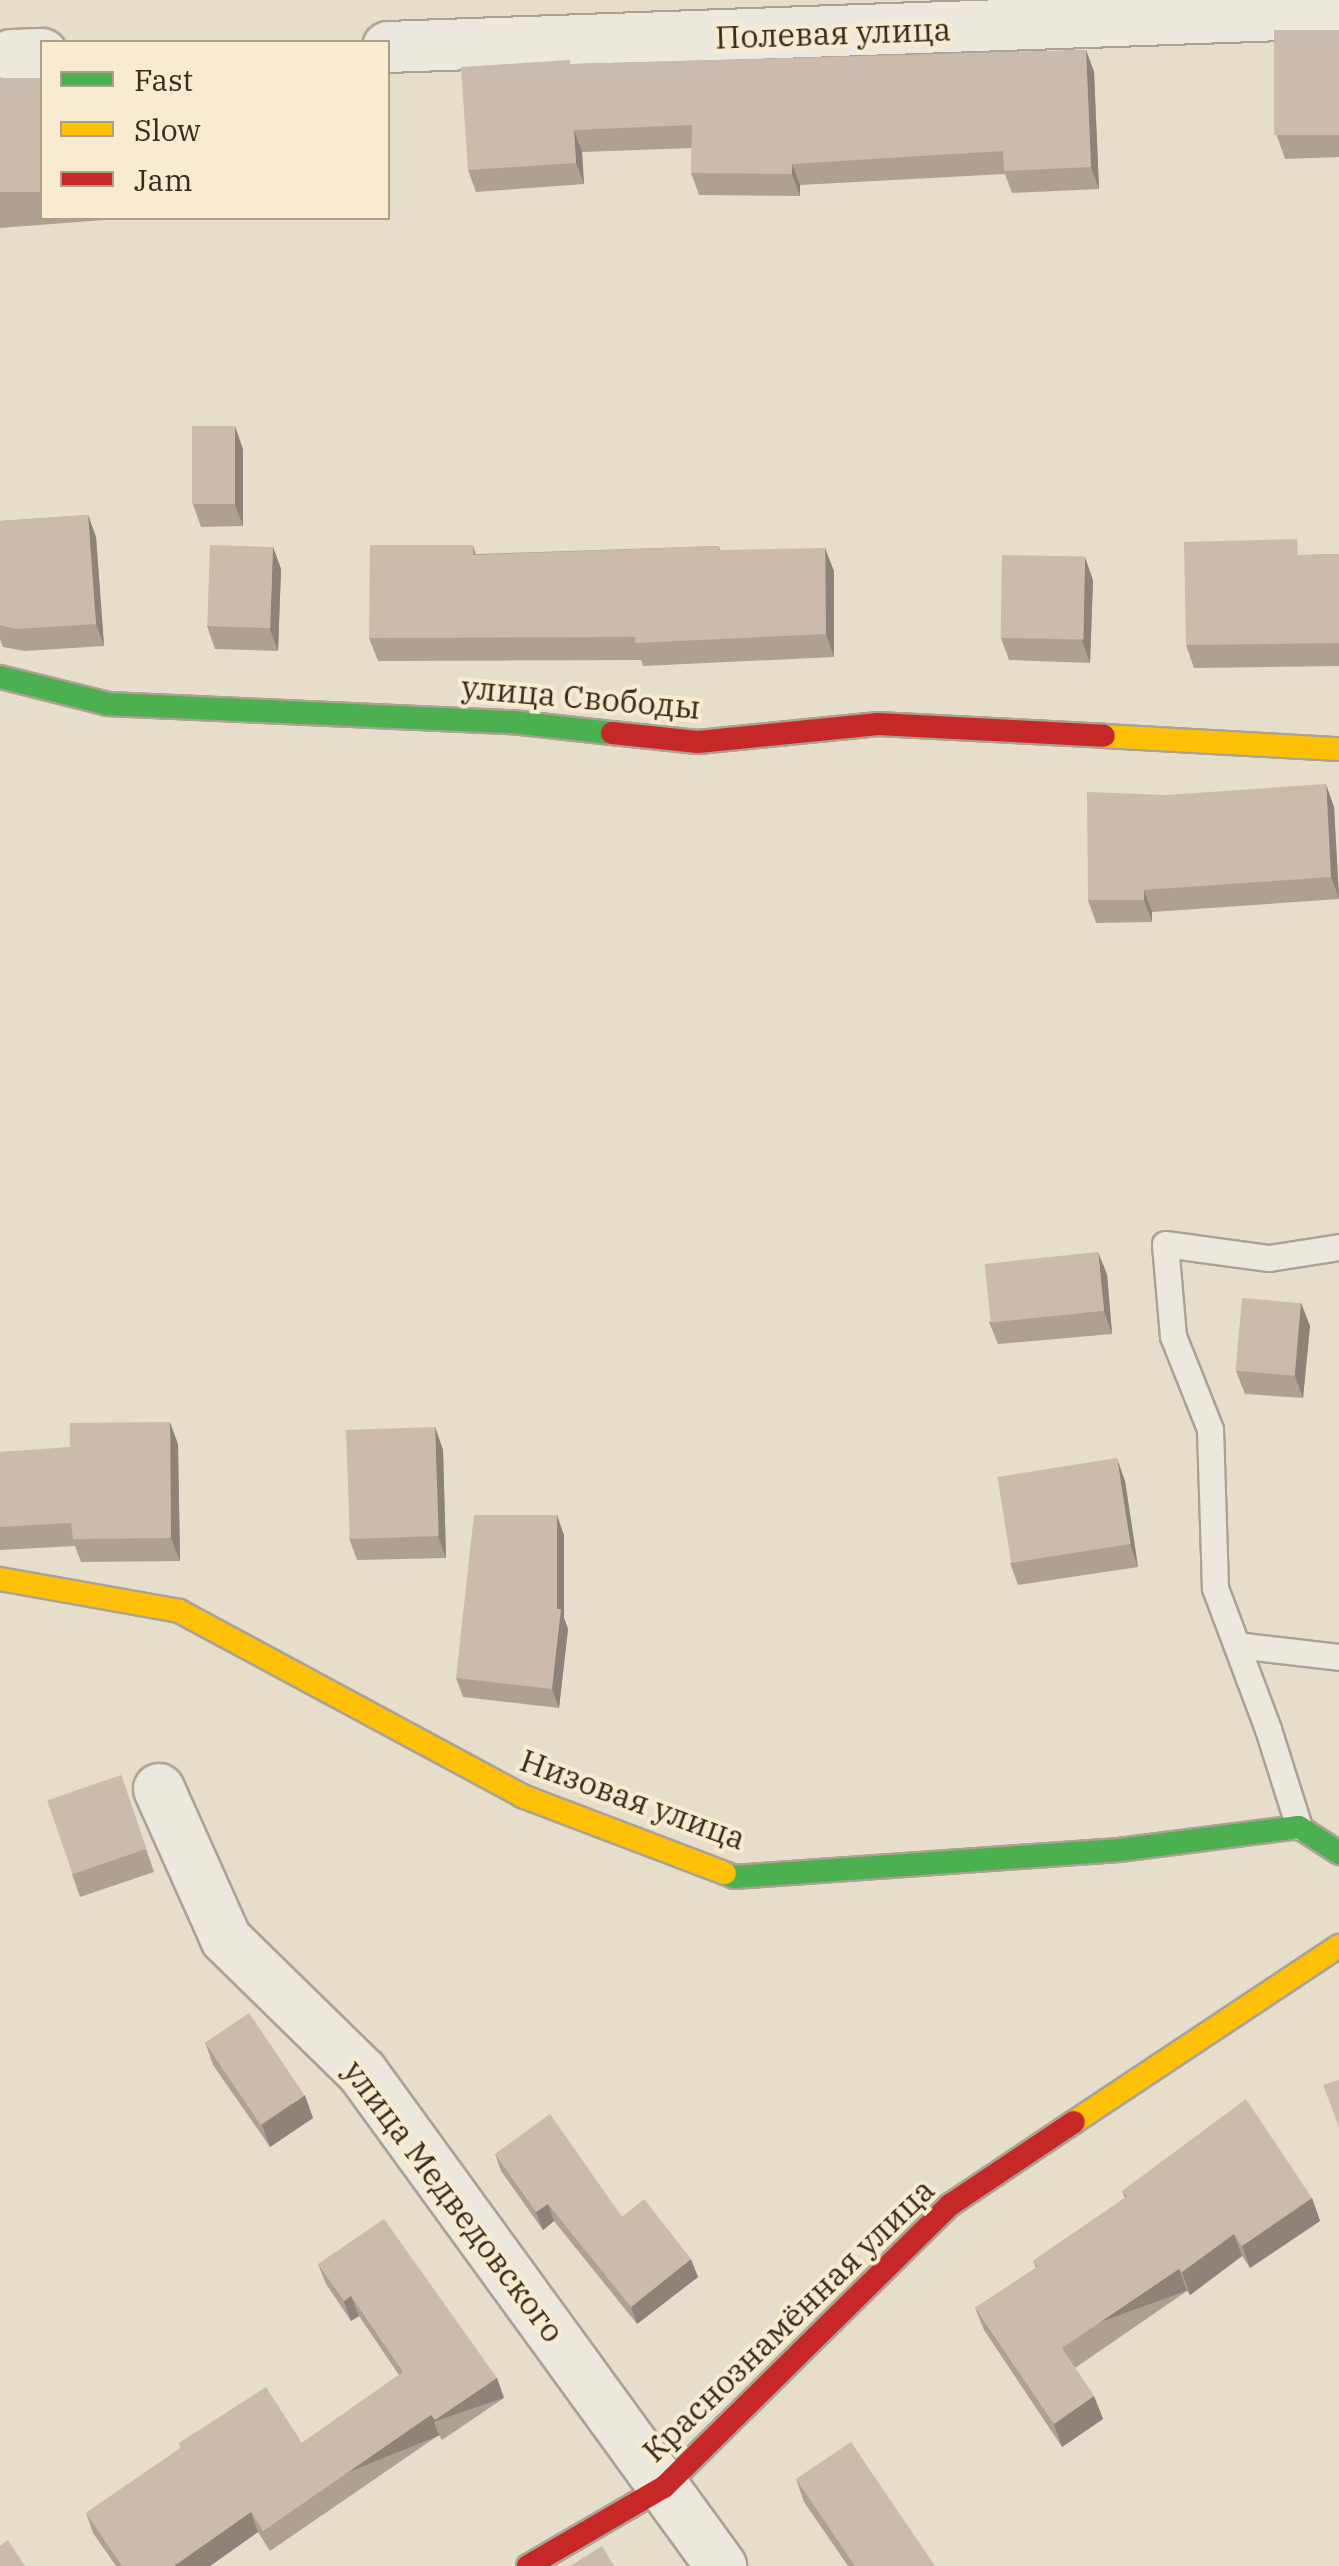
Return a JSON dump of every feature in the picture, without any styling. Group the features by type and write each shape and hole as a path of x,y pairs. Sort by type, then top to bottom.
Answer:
{"street":[{"name":"Полевая улица","path":"390,48 578,22 1339,12"},
{"name":"улица Свободы","path":"0,677 108,704 512,722 698,742 878,724 1339,749"},
{"name":"Низовая улица","path":"0,1579 178,1611 522,1796 734,1877 1119,1850 1299,1826"},
{"name":"улица Медведовского","path":"159,1789 226,1938 362,2072 721,2566"},
{"path":"1299,1826 1339,1853"},
{"name":"Краснознамённая улица","path":"528,2566 664,2487 950,2205 1339,1946"}],"lane":[{"path":"1299,1826 1215,1588 1210,1429 1173,1336 1164,1244 1269,1258 1339,1247"},
{"path":"1237,1646 1339,1658"}],"building":[{"path":"1274,30 1339,30 1339,135 1274,135"},
{"path":"1086,50 1091,167 1004,171 1003,151 792,164 792,174 691,173 692,125 574,130 576,163 468,170 461,67 570,60 570,64"},
{"path":"0,78 40,78 40,192 0,192"},
{"path":"192,426 235,426 235,504 192,504"},
{"path":"88,515 96,624 17,629 0,625 0,521"},
{"path":"1297,539 1298,555 1339,554 1339,643 1186,645 1184,542"},
{"path":"210,545 273,547 270,628 207,626"},
{"path":"370,545 473,545 473,555 719,546 719,550 825,548 826,634 635,643 635,637 369,638"},
{"path":"1002,555 1085,556 1084,639 1001,638"},
{"path":"1326,784 1331,877 1144,890 1144,900 1088,900 1087,792 1166,795"},
{"path":"1098,1252 1104,1311 991,1323 985,1264"},
{"path":"1242,1298 1301,1303 1294,1376 1236,1371"},
{"path":"170,1422 171,1538 73,1539 71,1523 0,1527 0,1452 70,1447 70,1423"},
{"path":"435,1427 439,1536 350,1539 346,1430"},
{"path":"1117,1458 1131,1544 1011,1563 997,1477"},
{"path":"474,1515 557,1515 557,1609 561,1609 552,1689 456,1678"},
{"path":"121,1775 146,1849 73,1874 47,1800"},
{"path":"249,2013 304,2095 260,2125 205,2043"},
{"path":"1339,2080 1339,2127 1323,2085"},
{"path":"1246,2099 1312,2198 1242,2246 1234,2234 1062,2348 1094,2396 1054,2424 975,2308 1037,2267 1033,2261 1127,2197 1122,2191"},
{"path":"550,2114 622,2217 644,2199 691,2259 631,2307 548,2204 536,2212 495,2154"},
{"path":"384,2219 497,2378 435,2420 431,2415 263,2531 251,2512 174,2566 122,2566 86,2513 182,2447 179,2443 266,2387 302,2443 403,2372 351,2296 344,2301 318,2264"},
{"path":"851,2442 935,2566 855,2566 796,2479"},
{"path":"8,2540 25,2566 0,2566 0,2546"},
{"path":"602,2546 614,2566 570,2566"}],"traffic: fast":[{"path":"0,677 108,704 512,722 612,733"},
{"path":"725,1873 734,1877 1119,1850 1299,1827 1339,1853"}],"traffic: slow":[{"path":"1104,736 1339,749"},
{"path":"0,1579 179,1611 522,1796 725,1873"},
{"path":"1074,2122 1339,1946"}],"traffic: jam":[{"path":"612,733 698,742 878,724 1104,736"},
{"path":"528,2566 664,2487 950,2205 1074,2122"}]}
